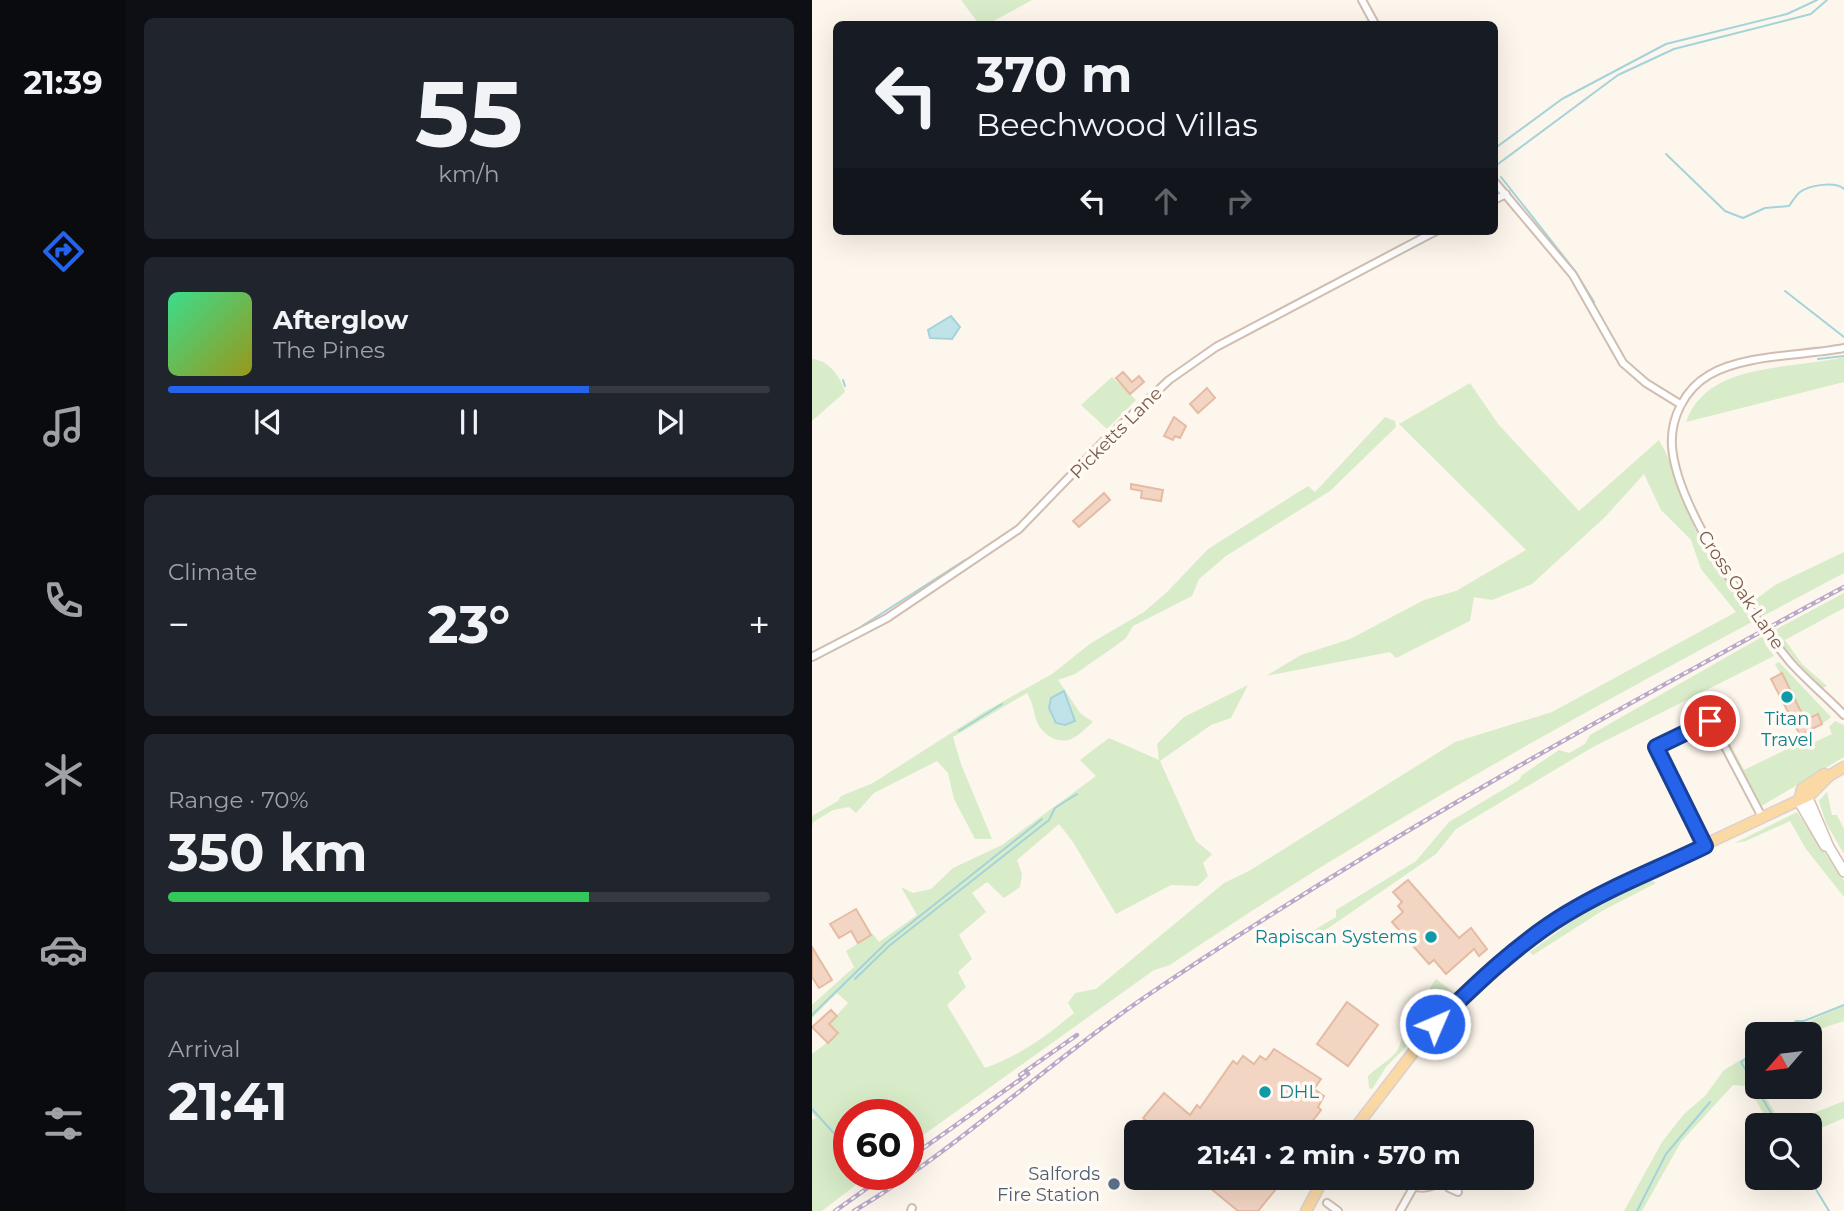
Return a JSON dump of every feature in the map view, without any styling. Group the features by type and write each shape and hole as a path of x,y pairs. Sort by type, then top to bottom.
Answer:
{"main road":[{"path":"1361,1120 1435,1024 1519,949 1564,915 1602,893 1815,792 1829,776 1844,767"},
{"path":"1306,1211 1317,1190"}],"street":[{"path":"1362,0 1373,21"},
{"path":"1498,185 1573,275 1623,363 1646,383 1680,404 1696,385 1722,368 1844,348"},
{"path":"1498,198 1506,194"},
{"name":"Picketts Lane","path":"812,657 887,618 1019,529 1102,443 1169,380 1216,347 1428,235"},
{"name":"Cross Oak Lane","path":"1680,404 1674,424 1673,450 1705,539 1776,644 1844,715"},
{"path":"1705,846 1656,747 1708,722 1715,727 1762,817"},
{"path":"1800,798 1825,846 1829,847 1844,872"},
{"path":"1400,1211 1412,1190"},
{"path":"1454,1190 1458,1192"},
{"path":"1326,1203 1338,1211"}],"green space":[{"path":"961,0 1032,0 994,21 977,21"},
{"path":"1844,357 1844,382 1686,422 1697,402 1712,388 1732,378 1777,367"},
{"path":"812,359 824,363 833,371 845,392 812,421"},
{"path":"1112,377 1136,400 1107,429 1081,405"},
{"path":"1470,383 1498,424 1579,511 1659,440 1701,540 1747,606 1775,585 1844,552 1844,573 1586,712 1334,859 1170,965 1154,970 924,1135 924,1099 833,1099 833,1190 849,1190 822,1211 812,1211 812,1120 816,1118 812,1113 812,1054 838,1034 826,1027 848,1003 837,993 812,1018 812,1005 854,967 846,951 873,934 879,942 917,915 901,887 913,893 931,889 953,868 1002,845 1096,776 1080,760 1109,738 1159,760 1157,744 1184,717 1248,685 1231,718 1211,725 1160,761 1196,841 1212,854 1203,863 1208,876 1198,886 1171,885 1116,914 1073,842 1059,824 1017,860 1022,874 1020,887 1004,898 987,882 972,893 986,912 959,935 972,959 958,972 966,987 947,1005 985,1068 1032,1045 1053,1030 1074,1013 1068,1003 1075,993 1096,989 1224,883 1249,871 1455,742 1552,712 1736,612 1701,569 1691,540 1661,510 1644,474 1605,517 1532,584 1492,600 1474,597 1470,621 1396,658 1390,652 1266,676 1301,655 1350,639 1424,600 1456,591 1526,550 1399,424"},
{"path":"1385,417 1395,421 1396,427 1330,491 1226,556 1199,579 1192,596 1133,626 1126,638 1114,647 1075,674 1058,680 1080,713 1093,722 1080,734 1071,739 1060,740 1045,733 1038,724 1027,693 953,737 961,764 992,839 975,839 954,799 948,773 937,761 874,793 856,813 849,807 833,810 813,822 812,827 812,816 838,801 841,796 873,783 984,712 1052,674 1091,643 1144,612 1208,549 1308,486 1315,492"},
{"path":"1844,593 1844,608 1785,640 1802,664 1827,686 1821,689 1771,632"},
{"path":"1765,635 1765,644 1774,656 1593,747 1456,829 1436,854 1308,942 1293,946 1296,941 1336,917 1336,910 1416,861 1449,822 1519,780 1522,775 1559,750 1569,753 1585,744 1590,735"},
{"path":"1779,662 1831,717 1822,724 1818,714 1805,720 1775,664"},
{"path":"1708,701 1744,770 1804,741 1806,746 1832,734 1829,727 1835,721 1844,725 1844,757 1760,807"},
{"path":"1827,792 1832,815 1837,815 1844,829 1844,854 1826,823 1819,801"},
{"path":"1797,812 1844,881 1844,897 1806,849 1790,821 1746,841 1735,843"},
{"path":"1651,880 1656,883 1602,911 1533,955 1530,952 1583,913"},
{"path":"1436,979 1454,993 1451,1001 1386,1067 1372,1089 1369,1088 1368,1076 1394,1055 1402,1035 1401,1025 1406,1024"},
{"path":"1844,1005 1844,1021 1822,1028 1822,1022 1808,1022"},
{"path":"1745,1058 1745,1086 1733,1085 1681,1142 1642,1211 1624,1211 1662,1142 1684,1114 1705,1096 1724,1070"},
{"path":"1755,1099 1767,1099 1775,1113 1763,1113"},
{"path":"1844,1101 1844,1118 1822,1128 1822,1113 1814,1113"}],"water":[{"path":"951,316 960,327 952,339 930,338 928,330"},
{"path":"1064,691 1075,721 1065,725 1056,723 1049,708 1051,698"}],"building":[{"path":"1123,372 1132,382 1139,376 1144,382 1130,394 1116,378"},
{"path":"1207,388 1215,398 1198,413 1190,404"},
{"path":"1174,417 1186,426 1180,438 1175,436 1173,440 1164,436"},
{"path":"1131,484 1163,490 1161,501 1141,498 1142,491 1131,489"},
{"path":"1104,493 1110,500 1079,527 1073,521"},
{"name":"Titan Travel","path":"1782,673 1805,720 1818,714 1822,724 1800,735 1771,679"},
{"name":"Rapiscan Systems","path":"1408,880 1459,938 1471,928 1487,949 1479,956 1474,949 1446,974 1434,960 1429,964 1392,922 1403,912 1398,906 1402,902 1393,892"},
{"path":"856,909 871,935 858,943 851,931 839,938 830,924"},
{"path":"812,947 832,980 819,988 812,977"},
{"path":"1347,1002 1378,1025 1348,1066 1317,1044"},
{"path":"831,1010 837,1016 829,1024 838,1033 828,1043 812,1027"},
{"name":"DHL","path":"1274,1049 1321,1079 1314,1089 1324,1096 1318,1107 1321,1110 1313,1120 1143,1118 1164,1093 1190,1115 1197,1105 1200,1108 1233,1061 1237,1064 1243,1056 1254,1064 1260,1056 1266,1060"},
{"path":"1213,1190 1275,1190 1258,1211 1238,1211"}],"waterway":[{"path":"1498,146 1562,99 1666,44 1787,14 1817,0"},
{"path":"1812,13 1827,0"},
{"path":"1498,164 1618,75 1674,49 1811,14"},
{"path":"1666,154 1725,211 1743,218 1765,208 1789,206 1799,193 1810,187 1829,185 1844,189"},
{"path":"1501,177 1575,271 1594,302"},
{"path":"1785,291 1844,337"},
{"path":"1818,359 1844,356"},
{"path":"843,380 845,386"},
{"path":"862,626 965,560"},
{"path":"959,731 1002,704"},
{"path":"855,979 889,946 1049,820 1055,808 1077,794"},
{"path":"812,1015 886,943 1042,819"},
{"path":"1795,1022 1844,1005"},
{"path":"1745,1059 1741,1062 1745,1069"},
{"path":"1763,1099 1771,1113"},
{"path":"1637,1211 1666,1154 1710,1102"},
{"path":"812,1109 833,1132"},
{"path":"1816,1190 1829,1211"}],"railway":[{"path":"854,1211 967,1133 1111,1021 1232,939 1491,782 1844,587"},
{"path":"1020,1075 1077,1035"},
{"path":"924,1148 1028,1074"},
{"path":"835,1211 865,1190"}],"place":[{"name":"Titan Travel","path":"1787,697"},
{"name":"Rapiscan Systems","path":"1431,937"},
{"name":"DHL","path":"1265,1092"},
{"name":"Salfords Fire Station","path":"1114,1184"}],"route":[{"path":"1435,1024 1506,959 1564,915 1624,882 1705,846 1656,747 1710,721"}]}
